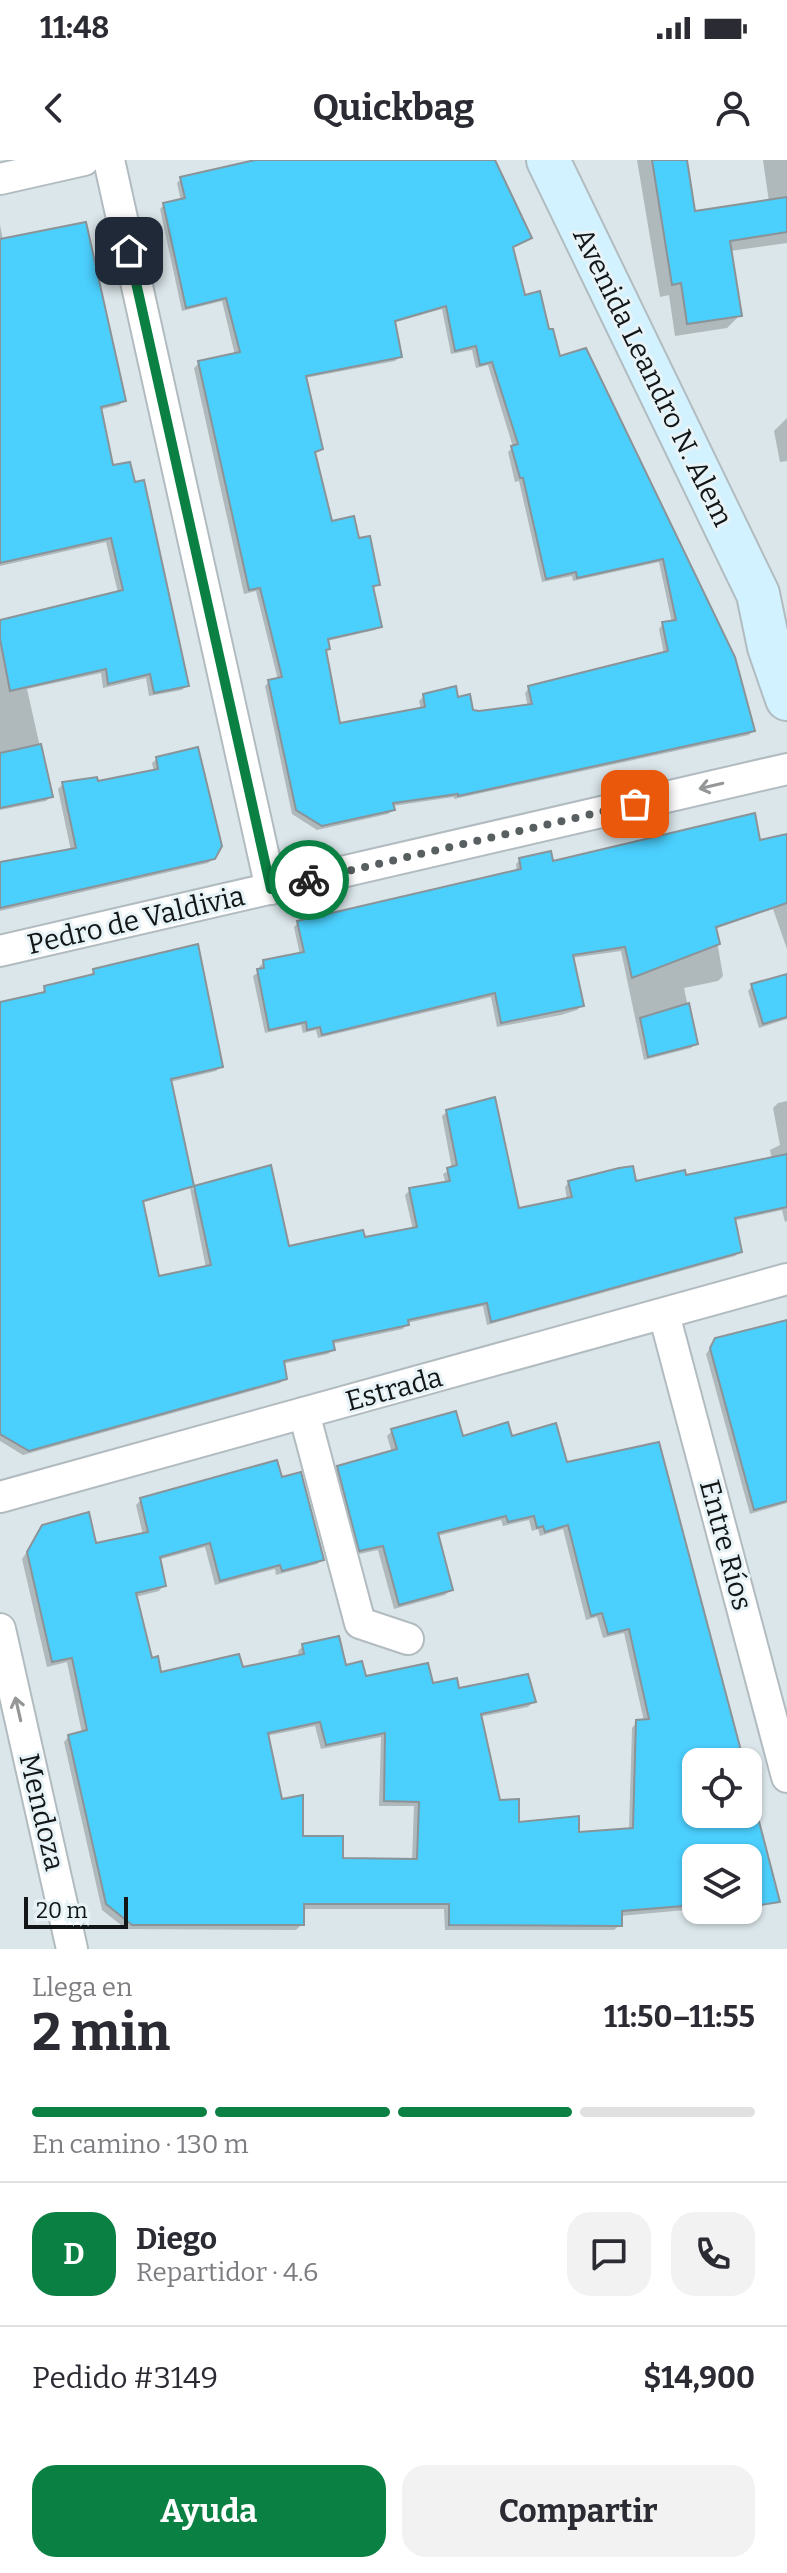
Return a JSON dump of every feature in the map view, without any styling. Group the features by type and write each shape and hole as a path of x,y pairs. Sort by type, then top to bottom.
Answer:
{"street":[{"path":"0,179 84,160"},
{"path":"109,160 271,889"},
{"name":"Avenida Leandro N. Alem","path":"548,160 758,594 769,647 787,699"},
{"name":"Avenida Leandro N. Alem","path":"758,594 787,628"},
{"name":"Pedro de Valdivia","path":"0,951 787,769"},
{"name":"Estrada","path":"0,1497 787,1279"},
{"name":"Entre Ríos","path":"664,1314 787,1777"},
{"path":"304,1413 360,1623 408,1639"},
{"name":"Mendoza","path":"0,1629 72,1949"}],"building":[{"path":"255,160 495,160 532,238 513,247 525,295 540,291 549,329 553,329 560,356 586,348 735,657 755,731 458,796 393,803 395,810 322,826 296,810 268,680 282,677 260,588 249,590 198,361 240,352 226,298 186,308 163,203 185,198 180,177","holes":["446,306 455,351 476,346 480,365 492,362 518,444 511,446 520,478 523,478 546,579 576,572 577,578 663,559 676,620 662,622 668,651 528,686 532,704 473,710 470,694 458,697 456,686 423,694 425,707 340,723 326,650 330,649 328,639 382,627 373,586 380,585 370,536 359,538 354,516 332,521 315,452 323,449 306,376 402,357 395,321"]},
{"path":"652,160 687,160 695,211 787,197 787,232 730,241 742,316 687,324 681,283 672,285"},
{"path":"86,222 126,401 101,407 113,465 130,462 135,482 144,480 189,686 154,693 150,674 108,684 106,669 10,691 0,639 0,620 123,590 111,538 0,563 0,239"},
{"path":"41,744 53,797 0,808 0,753"},
{"path":"198,747 222,846 215,859 0,908 0,862 76,848 62,782 97,777 98,781 158,769 156,757"},
{"path":"755,813 760,840 787,834 787,903 716,927 720,944 632,978 625,947 573,955 584,1006 501,1023 495,993 322,1035 320,1027 307,1030 306,1022 269,1030 257,969 264,968 263,960 304,952 297,921 521,869 519,858 551,851 553,861"},
{"path":"198,944 223,1067 171,1079 194,1186 271,1165 289,1246 363,1230 365,1237 417,1227 409,1188 450,1181 447,1168 457,1165 446,1110 495,1097 519,1208 572,1197 568,1181 619,1168 633,1166 636,1181 685,1170 686,1175 787,1154 787,1207 735,1218 742,1252 491,1322 487,1303 408,1320 409,1325 333,1341 335,1350 284,1361 287,1379 29,1451 0,1434 0,1002 45,992 44,986 94,974 93,969","holes":["194,1186 211,1265 159,1276 143,1201"]},
{"path":"787,974 787,1017 763,1024 751,984"},
{"path":"689,1003 698,1044 648,1057 640,1018"},
{"path":"787,1320 787,1501 754,1510 710,1348 715,1338"},
{"path":"456,1411 463,1436 508,1422 512,1436 556,1423 567,1462 659,1442 740,1748 682,1748 682,1828 761,1828 780,1902 762,1905 762,1844 682,1844 682,1906 622,1911 622,1926 449,1925 449,1904 304,1904 304,1925 132,1925 106,1904 68,1735 87,1730 72,1658 52,1662 27,1552 42,1525 89,1512 96,1543 148,1532 140,1498 277,1460 282,1477 301,1472 324,1560 282,1571 280,1565 220,1581 210,1543 160,1557 166,1586 136,1593 152,1658 158,1656 161,1672 239,1654 243,1667 304,1654 302,1644 339,1636 346,1665 362,1661 366,1676 428,1663 433,1683 457,1678 459,1688 528,1674 536,1702 481,1714 500,1800 519,1799 519,1822 579,1816 579,1832 633,1828 636,1720 649,1719 629,1629 608,1634 602,1613 591,1616 568,1525 545,1532 543,1526 537,1528 534,1516 508,1522 506,1516 438,1533 453,1590 399,1605 383,1546 359,1551 337,1466 397,1449 391,1429","holes":["320,1722 326,1745 385,1733 384,1801 419,1802 417,1859 343,1858 343,1836 303,1836 303,1795 282,1799 268,1733"]}],"way so far":[{"path":"309,880 635,804"}],"route":[{"path":"129,251 271,889 309,880"}]}
